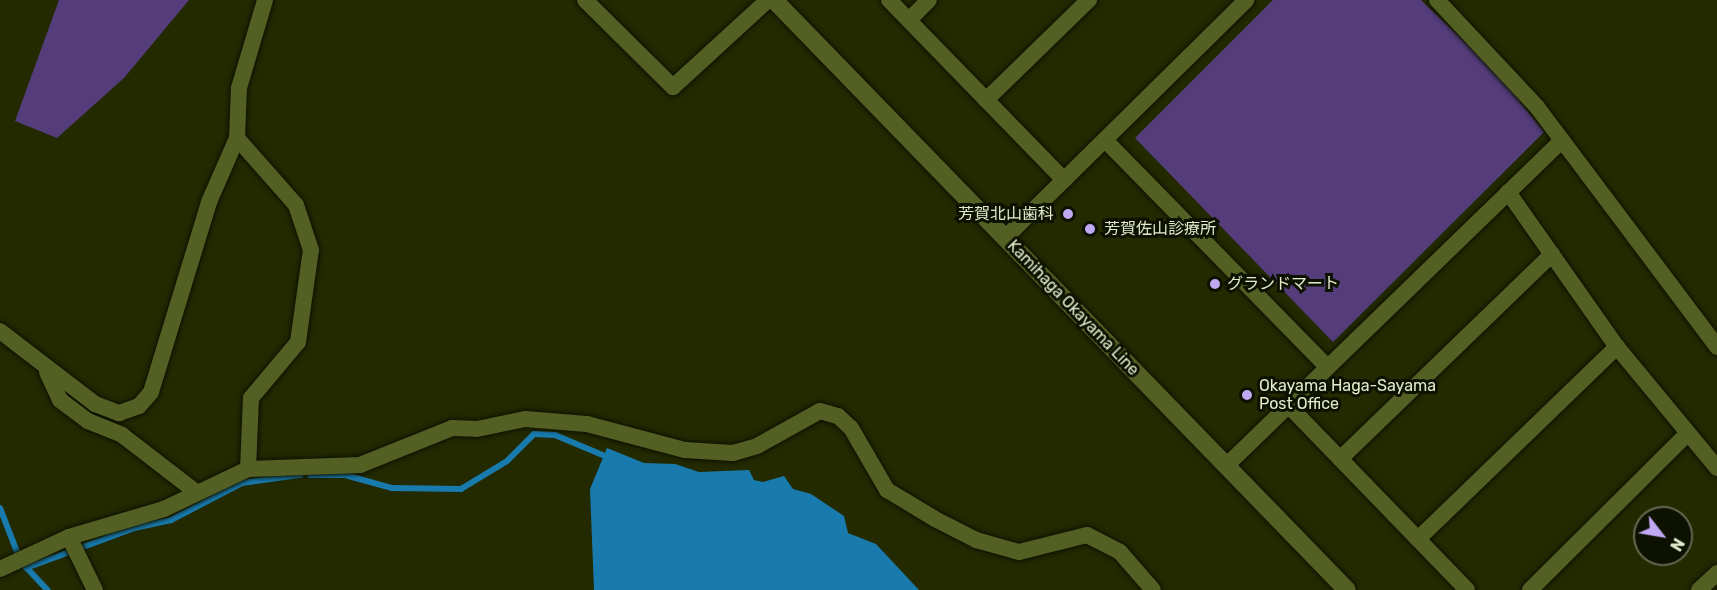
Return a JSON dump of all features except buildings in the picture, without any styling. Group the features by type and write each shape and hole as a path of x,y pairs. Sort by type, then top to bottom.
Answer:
{"main road":[{"name":"Kamihaga Okayama Line","path":"774,0 1347,590"}],"street":[{"path":"0,331 45,369 95,404 119,413 139,406 151,392 209,202 237,138 239,88 265,0"},
{"path":"585,0 673,87 768,0"},
{"path":"889,0 1064,180"},
{"path":"909,20 929,0"},
{"path":"987,100 1089,0"},
{"path":"1005,238 1246,0"},
{"path":"1437,0 1510,74 1717,347"},
{"path":"237,138 296,205 311,250 298,342 251,398 248,470"},
{"path":"1105,140 1327,367"},
{"path":"1226,466 1562,140"},
{"path":"1508,192 1617,347 1686,435 1717,468"},
{"path":"1340,459 1552,254"},
{"path":"1418,539 1617,347"},
{"path":"45,369 60,400 88,421 122,435 196,492"},
{"path":"1288,405 1467,590"},
{"path":"14,564 73,546 164,509 196,492 248,470 360,465 452,428 477,429 525,419 587,424 685,450 733,453 757,446 820,411 838,416 851,428 887,490 935,519 976,540 1019,552 1087,536 1120,552 1153,590"},
{"path":"1530,590 1686,435"},
{"path":"73,546 95,590"},
{"path":"1699,590 1717,573"}],"shaded area":[{"path":"59,0 189,0 124,78 57,138 15,121"},
{"path":"1273,0 1421,0 1495,71 1544,132 1333,342 1135,138"}],"water":[{"path":"607,448 644,463 675,464 699,472 749,470 754,480 763,482 784,476 793,489 811,494 844,516 848,533 876,544 919,590 594,590 590,489"}],"waterway":[{"path":"310,475 345,475 392,488 461,489 507,461 534,434 555,435 610,458"},
{"path":"26,568 134,528 171,520 242,483 300,475"},
{"path":"0,508 19,557"},
{"path":"25,566 47,590"}],"place":[{"name":"芳賀北山歯科","path":"1068,214"},
{"name":"芳賀佐山診療所","path":"1090,229"},
{"name":"グランドマート","path":"1215,284"},
{"name":"Okayama Haga-Sayama Post Office","path":"1247,395"}]}
